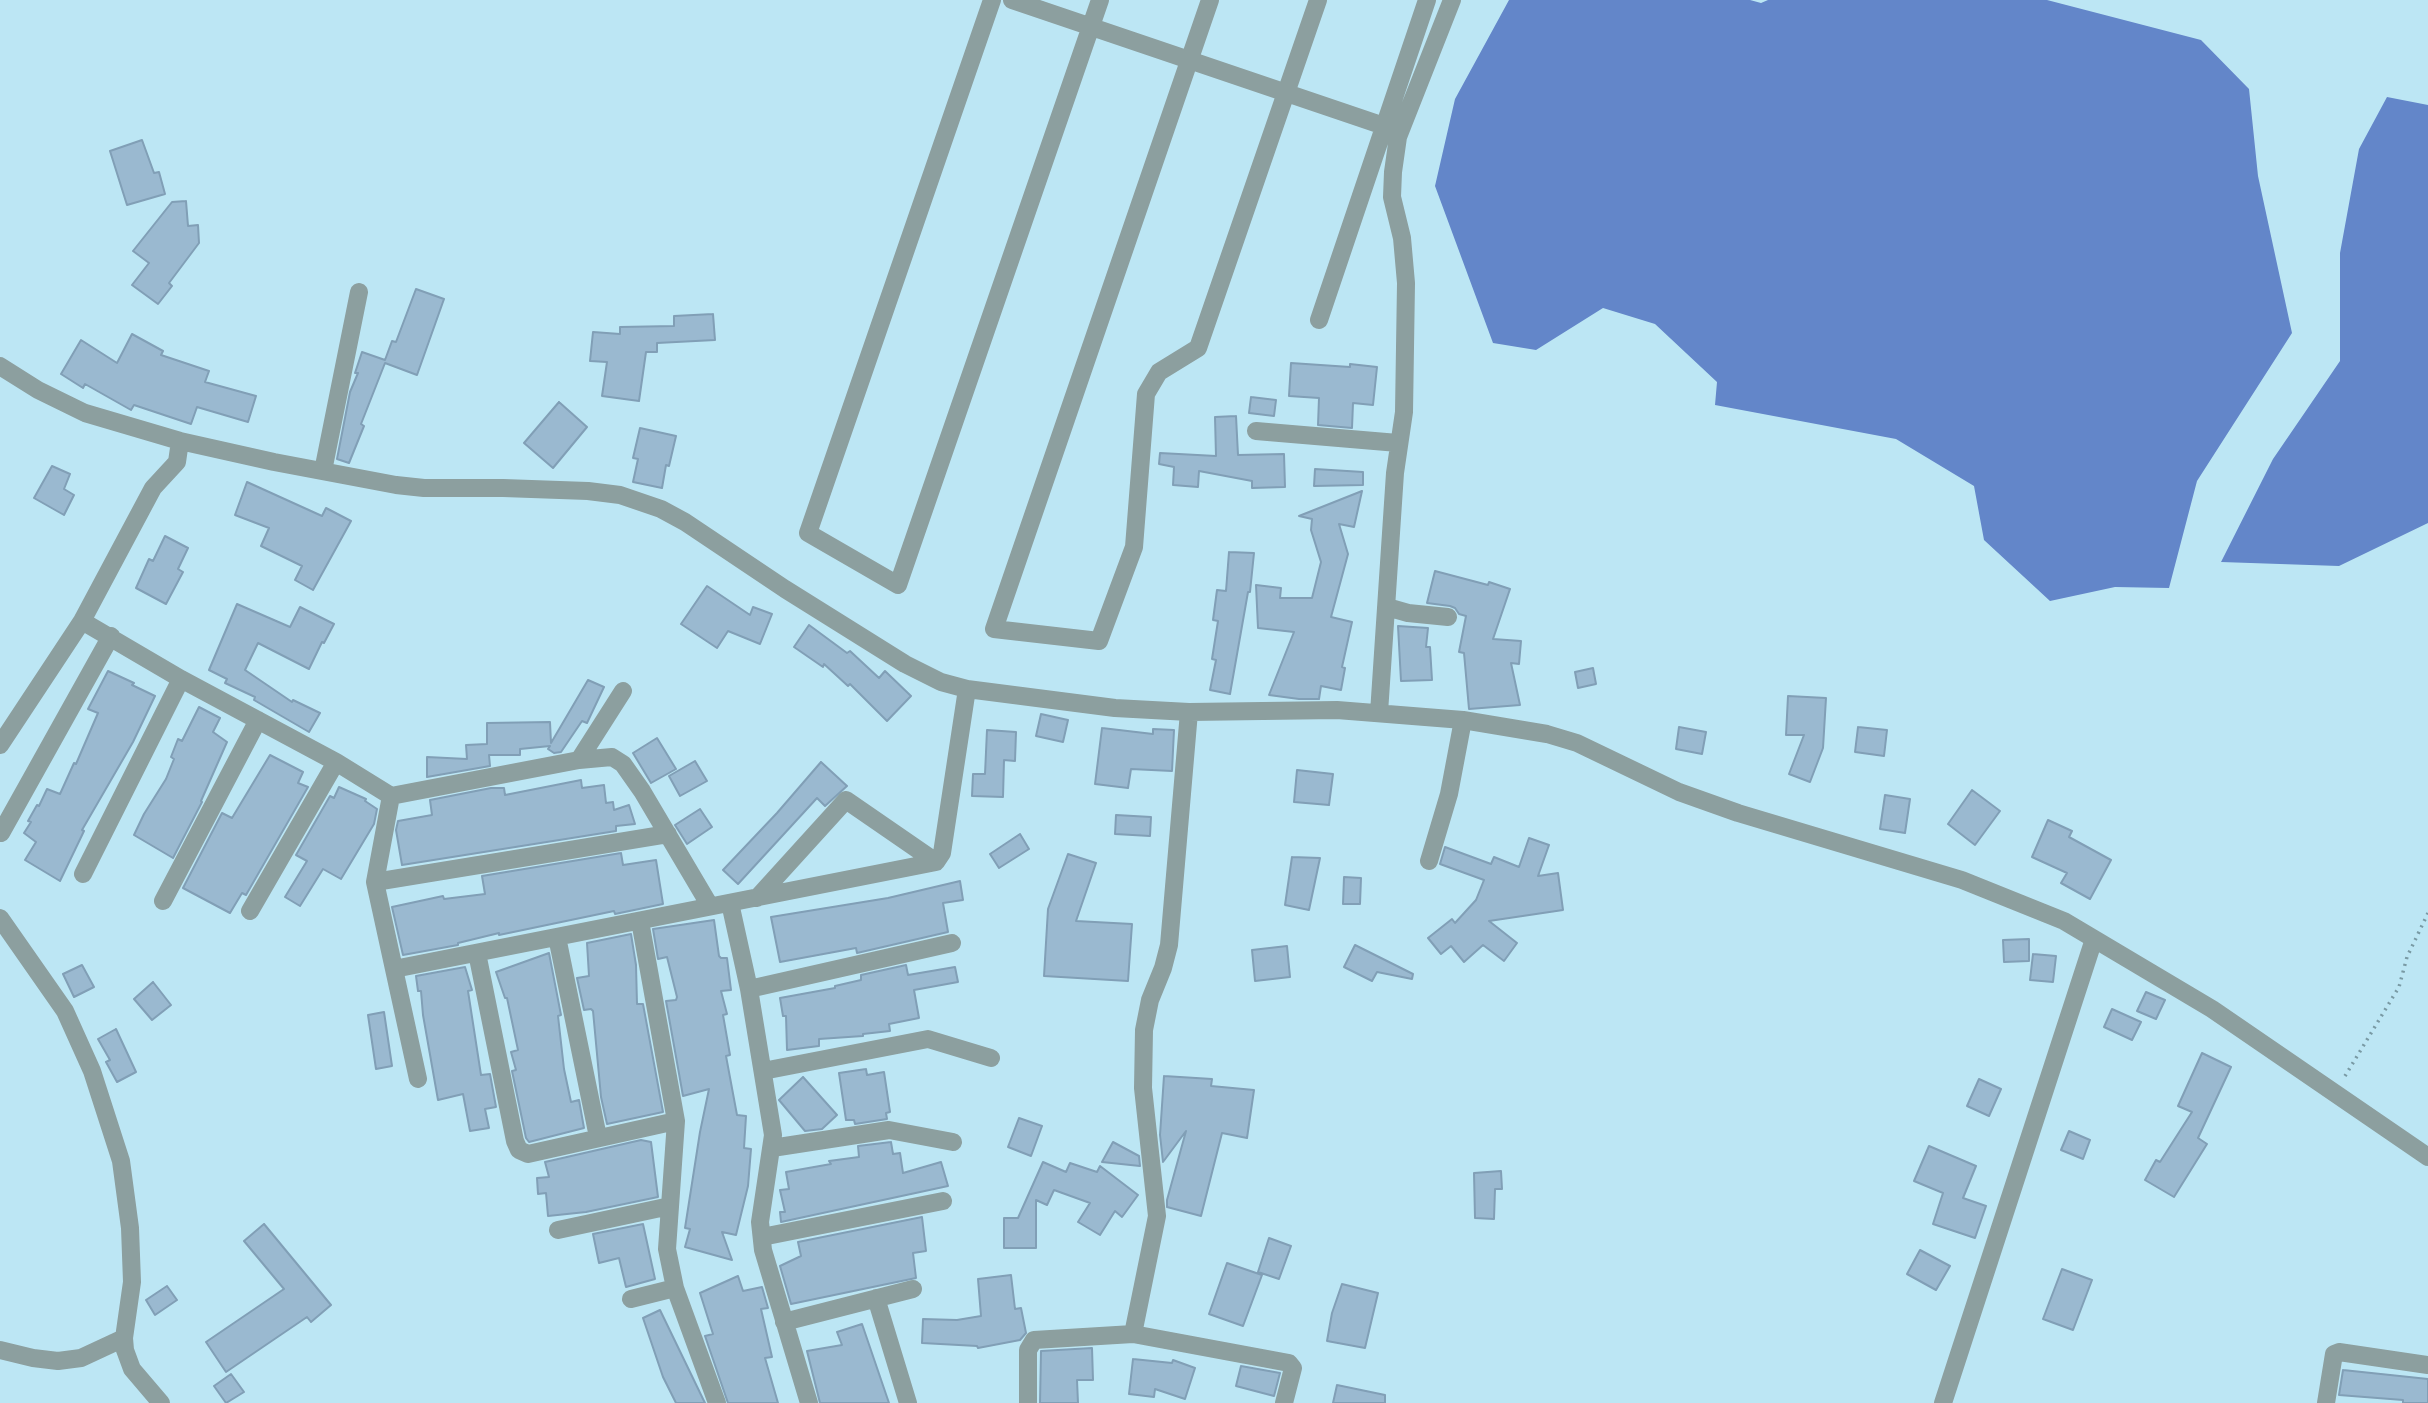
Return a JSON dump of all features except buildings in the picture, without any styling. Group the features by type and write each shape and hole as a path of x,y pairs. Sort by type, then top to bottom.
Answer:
{"street":[{"path":"992,0 808,533 898,586 1100,0"},
{"path":"1012,0 1384,126"},
{"path":"1209,0 994,629 1099,642 1134,547 1146,394 1159,372 1198,348 1318,0"},
{"path":"1319,320 1427,0"},
{"path":"1379,713 1392,511 1398,443 1404,412 1406,283 1402,238 1392,197 1393,172 1398,137 1452,0"},
{"path":"323,471 359,292"},
{"path":"0,366 38,390 85,413 180,441 323,471 424,488 588,491 620,495 661,509 685,522 905,664 941,682 968,689 1115,708 1189,712 1336,710 1463,720 1536,731 1577,743 1679,792 1738,813 1962,880 2064,921 2212,1009 2428,1157"},
{"path":"1256,431 1398,443"},
{"path":"0,745 82,621 153,488 177,462 180,441"},
{"path":"1387,607 1408,613 1448,617"},
{"path":"82,621 181,679 336,762 391,796 579,760 612,757 623,764 710,906"},
{"path":"1,833 111,636"},
{"path":"83,874 181,679"},
{"path":"394,970 936,862 942,853 968,689"},
{"path":"579,760 623,691"},
{"path":"1133,1334 1157,1216 1143,1088 1144,1030 1150,1000 1169,946 1189,712"},
{"path":"163,901 258,720"},
{"path":"1429,860 1449,794 1463,720"},
{"path":"250,911 336,762"},
{"path":"391,796 375,883 418,1079"},
{"path":"757,898 846,800 936,862"},
{"path":"375,883 668,834"},
{"path":"730,903 749,989 772,1135 760,1222 763,1250 809,1403"},
{"path":"0,918 65,1012 92,1071 121,1161 132,1259 125,1350 132,1369 161,1403"},
{"path":"640,921 676,1121 667,1249 676,1288 717,1403"},
{"path":"557,937 598,1137"},
{"path":"1943,1403 2094,939"},
{"path":"749,989 952,943"},
{"path":"477,953 519,1150 528,1154 676,1121"},
{"path":"763,1071 928,1039 991,1058"},
{"path":"772,1148 889,1130 953,1142"},
{"path":"762,1237 943,1201"},
{"path":"558,1230 670,1206"},
{"path":"632,1299 676,1288"},
{"path":"784,1322 913,1289"},
{"path":"876,1298 908,1403"},
{"path":"1028,1403 1028,1350 1034,1340 1133,1334 1289,1363 1293,1368 1284,1403"},
{"path":"0,1350 58,1361 81,1358 124,1338"},
{"path":"2326,1403 2334,1354 2339,1352 2428,1365"}],"path":[{"path":"2334,1092 2399,987 2407,957 2428,913"}],"water":[{"path":"1509,0 1750,0 1761,3 1768,0 2047,0 2201,40 2249,89 2258,176 2292,333 2197,481 2169,588 2115,587 2050,601 1984,540 1974,486 1896,439 1715,405 1717,382 1655,324 1603,308 1536,350 1493,343 1435,186 1455,99"},
{"path":"2387,97 2428,105 2428,523 2339,566 2221,562 2273,459 2340,361 2340,253 2359,149"}]}
